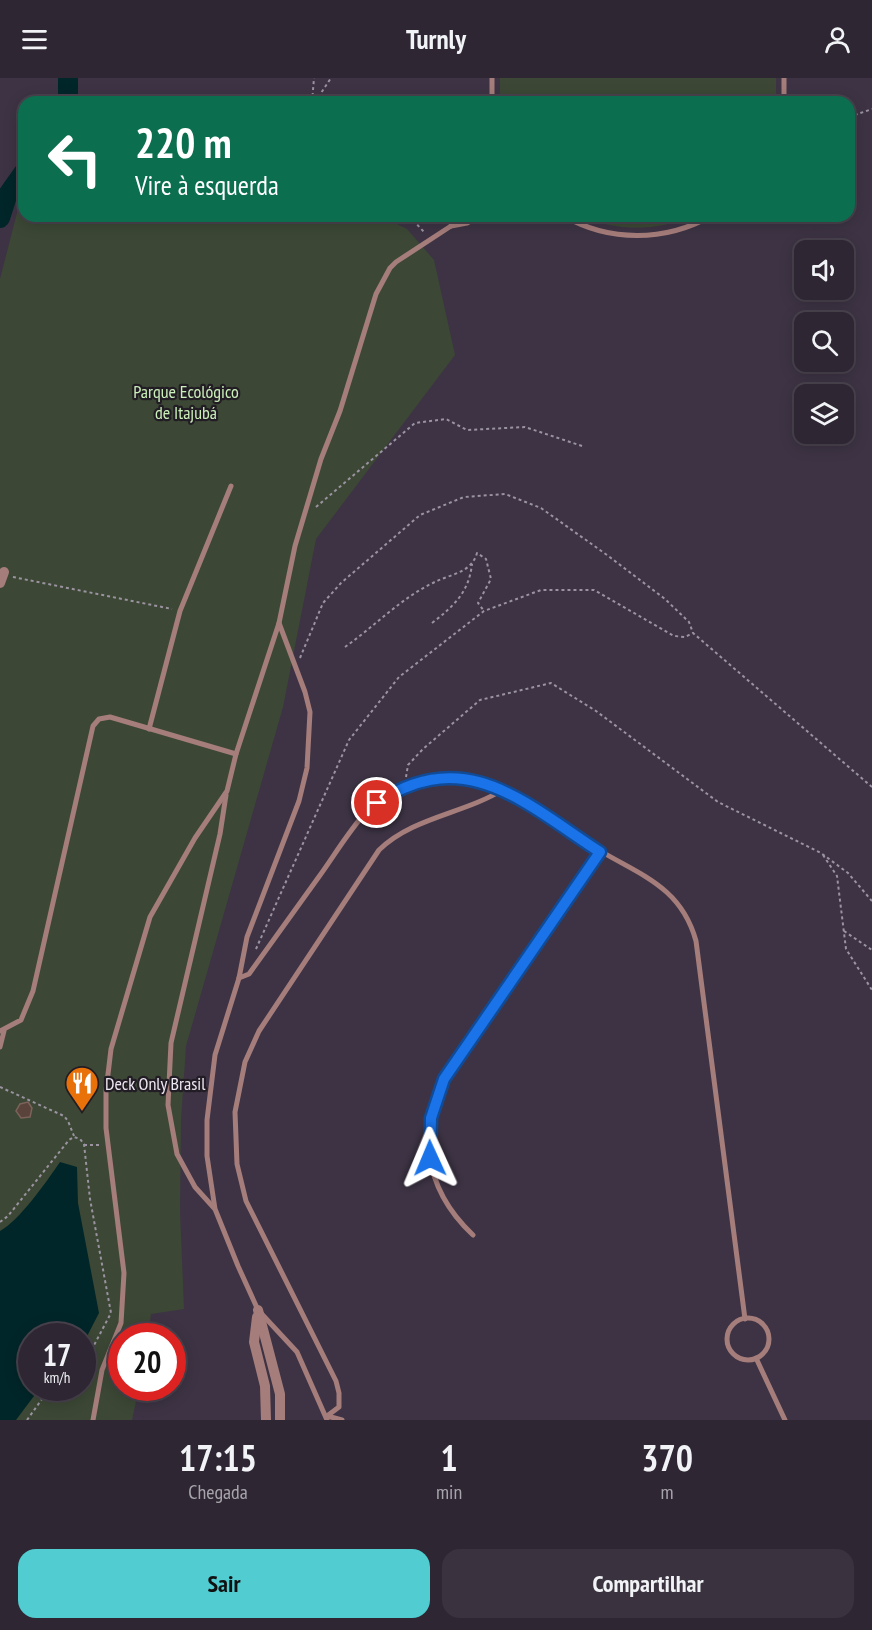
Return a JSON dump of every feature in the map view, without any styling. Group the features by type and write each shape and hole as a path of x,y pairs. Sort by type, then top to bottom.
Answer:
{"street":[{"path":"258,1310 254,1342 265,1386 266,1420"},
{"path":"258,1310 280,1394 280,1420"}],"lane":[{"path":"492,78 492,96"},
{"path":"784,78 784,96"},
{"path":"215,1209 195,1187 177,1154 168,1105 171,1043 220,834 227,791 236,754 279,623 303,519 376,294 390,268 454,222"},
{"path":"451,226 469,222"},
{"path":"579,222 601,231 632,236 671,232 696,222"},
{"path":"149,729 180,611 231,486"},
{"path":"279,623 296,665 310,712 307,768 295,812 248,937 215,1055 207,1120 207,1156 215,1209 258,1310 297,1352 327,1418"},
{"path":"0,1047 2,1031 21,1020 33,991 93,726 99,719 110,717 236,754"},
{"path":"238,978 249,974 367,811 405,786 432,779 459,778 504,789 600,852 659,884 668,891 683,910 693,930 745,1319"},
{"path":"327,1418 339,1407 336,1381 253,1218 241,1183 234,1129 240,1078 251,1046 267,1016 379,850 411,828 485,801 504,789"},
{"path":"93,1420 102,1370 121,1323 124,1273 108,1145 106,1091 111,1049 150,917 195,838 227,791"},
{"path":"473,1235 446,1204 434,1176 430,1158 429,1132 436,1098 451,1067 600,852"},
{"path":"745,1319 762,1324 768,1334 765,1351 756,1358 739,1358 728,1345 731,1328 745,1319"},
{"path":"756,1358 785,1420"},
{"path":"327,1418 342,1420"}],"path":[{"path":"314,78 314,96"},
{"path":"318,96 331,78"},
{"path":"855,115 872,109"},
{"path":"415,222 431,239"},
{"path":"303,519 330,493 415,423 446,418 467,430 525,427 582,446"},
{"path":"296,665 323,603 341,583 420,515 464,497 505,494 541,508 665,599 689,622 693,633 872,787"},
{"path":"432,623 455,605 465,589 477,553 483,555 489,567 491,579 478,603 484,610"},
{"path":"345,647 409,598 434,582 464,570 472,564"},
{"path":"2,577 80,589 180,611"},
{"path":"255,950 349,740 399,677 484,610 540,590 594,590 675,636 685,637 693,633"},
{"path":"405,786 408,765 480,700 551,683 596,711 718,802 822,853 848,873 872,901"},
{"path":"822,853 837,876 846,949 872,990"},
{"path":"844,931 872,950"},
{"path":"0,1087 64,1116 74,1137"},
{"path":"0,1222 8,1216 69,1140 74,1137 80,1139 84,1145 90,1199 111,1313 96,1341"},
{"path":"84,1145 108,1145"},
{"path":"27,1420 41,1401"}],"green space":[{"path":"500,78 776,78 776,96 500,96"},
{"name":"Parque Ecológico de Itajubá","path":"18,209 18,222 393,222 407,229 434,260 455,355 316,539 283,707 186,1046 181,1120 180,1212 184,1309 151,1314 150,1323 108,1323 108,1401 136,1401 132,1420 0,1420 0,279"},
{"path":"598,222 676,222 637,228"}],"shaded area":[{"path":"60,1162 77,1167 78,1203 99,1313 94,1323 18,1323 18,1401 30,1401 16,1420 0,1420 0,1231 16,1219"}],"building":[{"path":"28,1102 32,1108 30,1117 21,1118 16,1111 20,1104"}],"waterway":[{"path":"68,78 68,96"},
{"path":"0,218 7,196 18,180"}],"place":[{"name":"Deck Only Brasil","path":"82,1112"}],"route":[{"path":"377,803 405,786 418,782 445,778 470,779 504,789 600,852 444,1079 431,1118 430,1158"}]}
